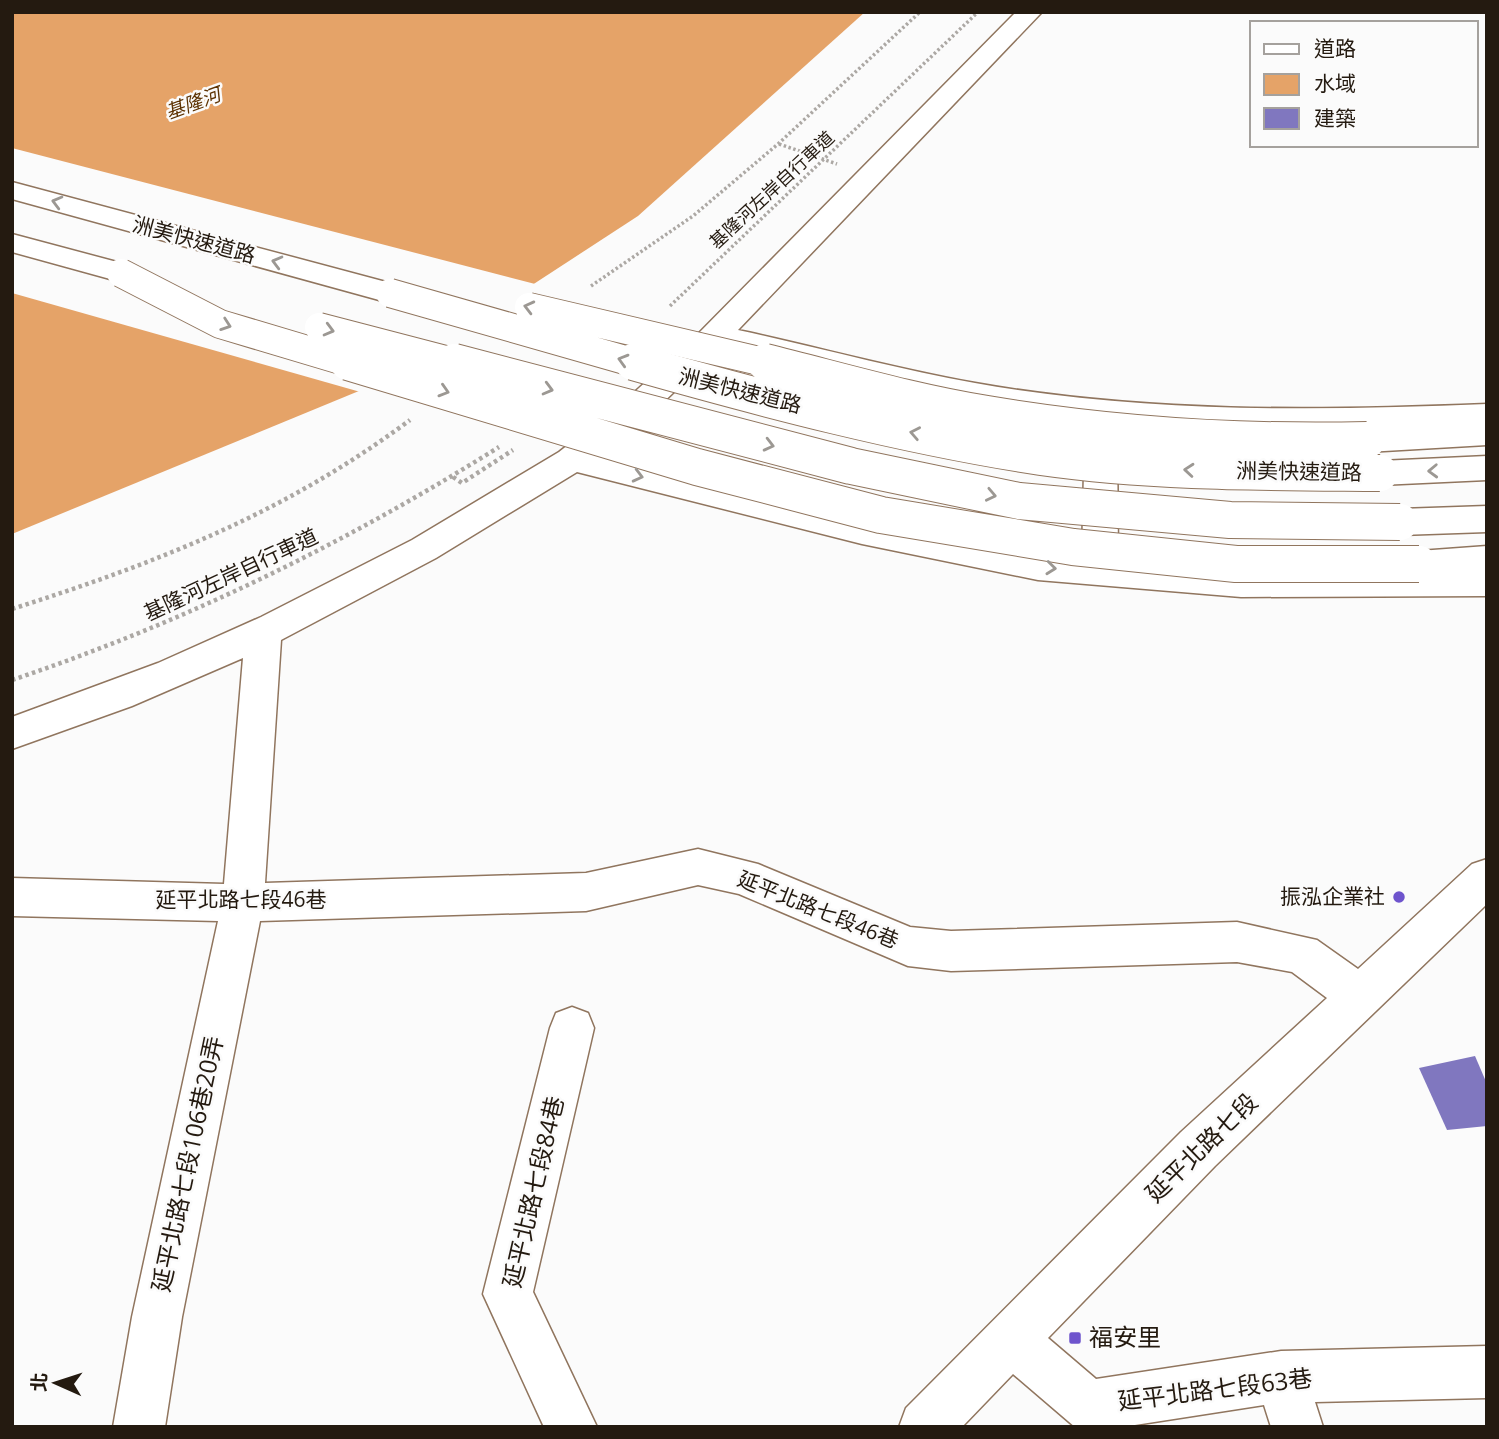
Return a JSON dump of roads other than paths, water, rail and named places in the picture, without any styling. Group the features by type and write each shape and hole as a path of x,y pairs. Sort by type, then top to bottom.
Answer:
{"main road":[{"path":"12,733 182,670 263,634 351,590 468,524 572,459 716,335 867,176 1031,12"},
{"name":"洲美快速道路","path":"12,190 674,374 885,427 1042,457 1198,471 1380,473 1487,468"},
{"path":"12,243 561,393 851,466 1019,501 1230,520 1400,523 1487,519"},
{"path":"121,274 220,324 697,467 881,515 1073,547 1236,564 1419,564 1487,559"},
{"path":"390,293 494,298 985,414 1154,436 1286,442 1487,433"},
{"path":"716,335 976,394 1101,409 1214,419 1343,421 1487,415"},
{"path":"1100,573 1101,409"},
{"path":"572,459 862,531 1038,567 1241,583 1487,582"},
{"name":"延平北路七段106巷20弄","path":"139,1427 157,1317 243,903 263,634"},
{"name":"延平北路七段46巷","path":"12,897 243,903 586,892 698,867 743,877 908,946 951,951 1237,942 1302,954 1360,996"},
{"name":"延平北路七段","path":"925,1427 1198,1149 1487,877"},
{"name":"延平北路七段84巷","path":"571,1427 508,1294 572,1028"},
{"name":"延平北路七段63巷","path":"1011,1339 1088,1406 1281,1377 1487,1371"},
{"path":"1281,1377 1297,1427"}],"water":[{"name":"基隆河","path":"12,12 865,12 638,216 388,379 12,534"}],"place":[{"name":"振泓企業社","path":"1399,897"},
{"name":"福安里","path":"1075,1338"}]}
